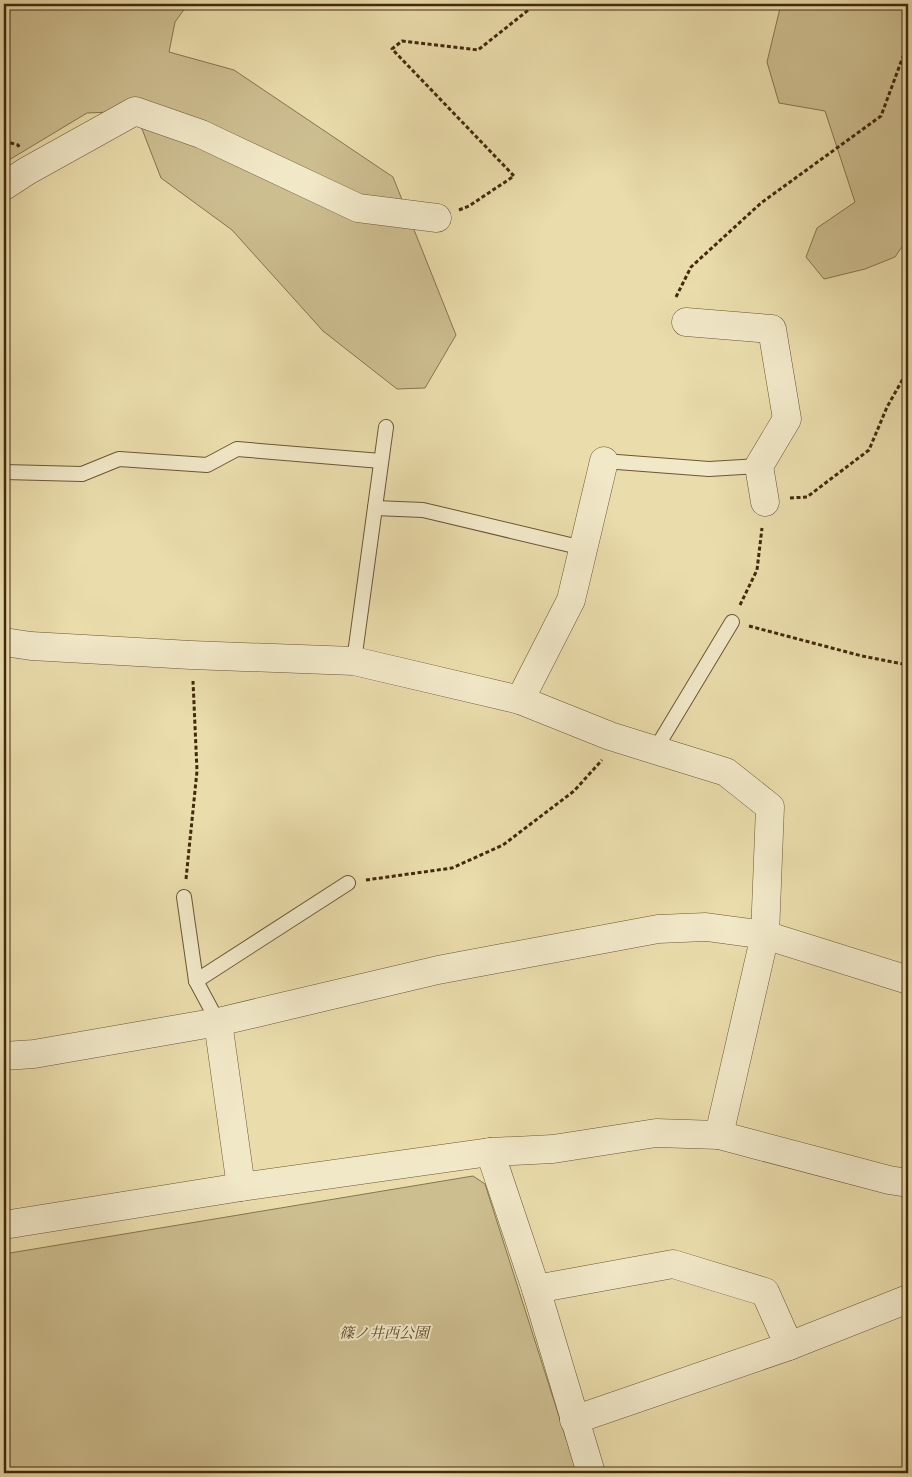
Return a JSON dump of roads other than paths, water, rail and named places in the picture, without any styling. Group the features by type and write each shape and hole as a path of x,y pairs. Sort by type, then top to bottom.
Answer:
{"street":[{"path":"4,186 27,171 136,110 201,134 358,208 437,218"},
{"path":"686,322 772,329 787,420 759,466 765,502"},
{"path":"520,700 570,600 604,461"},
{"path":"4,642 31,646 191,655 354,661 520,700 621,740 726,772 770,807 765,935 719,1135"},
{"path":"4,1056 34,1054 218,1022 438,970 658,929 706,927 765,935 908,980"},
{"path":"218,1022 241,1187"},
{"path":"4,1225 241,1187 490,1152 553,1149 656,1133 719,1135 908,1184"},
{"path":"490,1152 536,1289 591,1473"},
{"path":"536,1289 673,1264 764,1292 789,1346"},
{"path":"574,1420 789,1346 908,1299"}],"lane":[{"path":"354,661 386,427"},
{"path":"4,472 82,474 120,459 207,465 237,449 381,461"},
{"path":"604,461 709,469 759,466"},
{"path":"375,508 423,510 583,548"},
{"path":"655,750 732,622"},
{"path":"196,981 348,883"},
{"path":"184,897 196,981 218,1022"}],"park label":[{"name":"篠ノ井西公園","path":"384,1333"}]}
